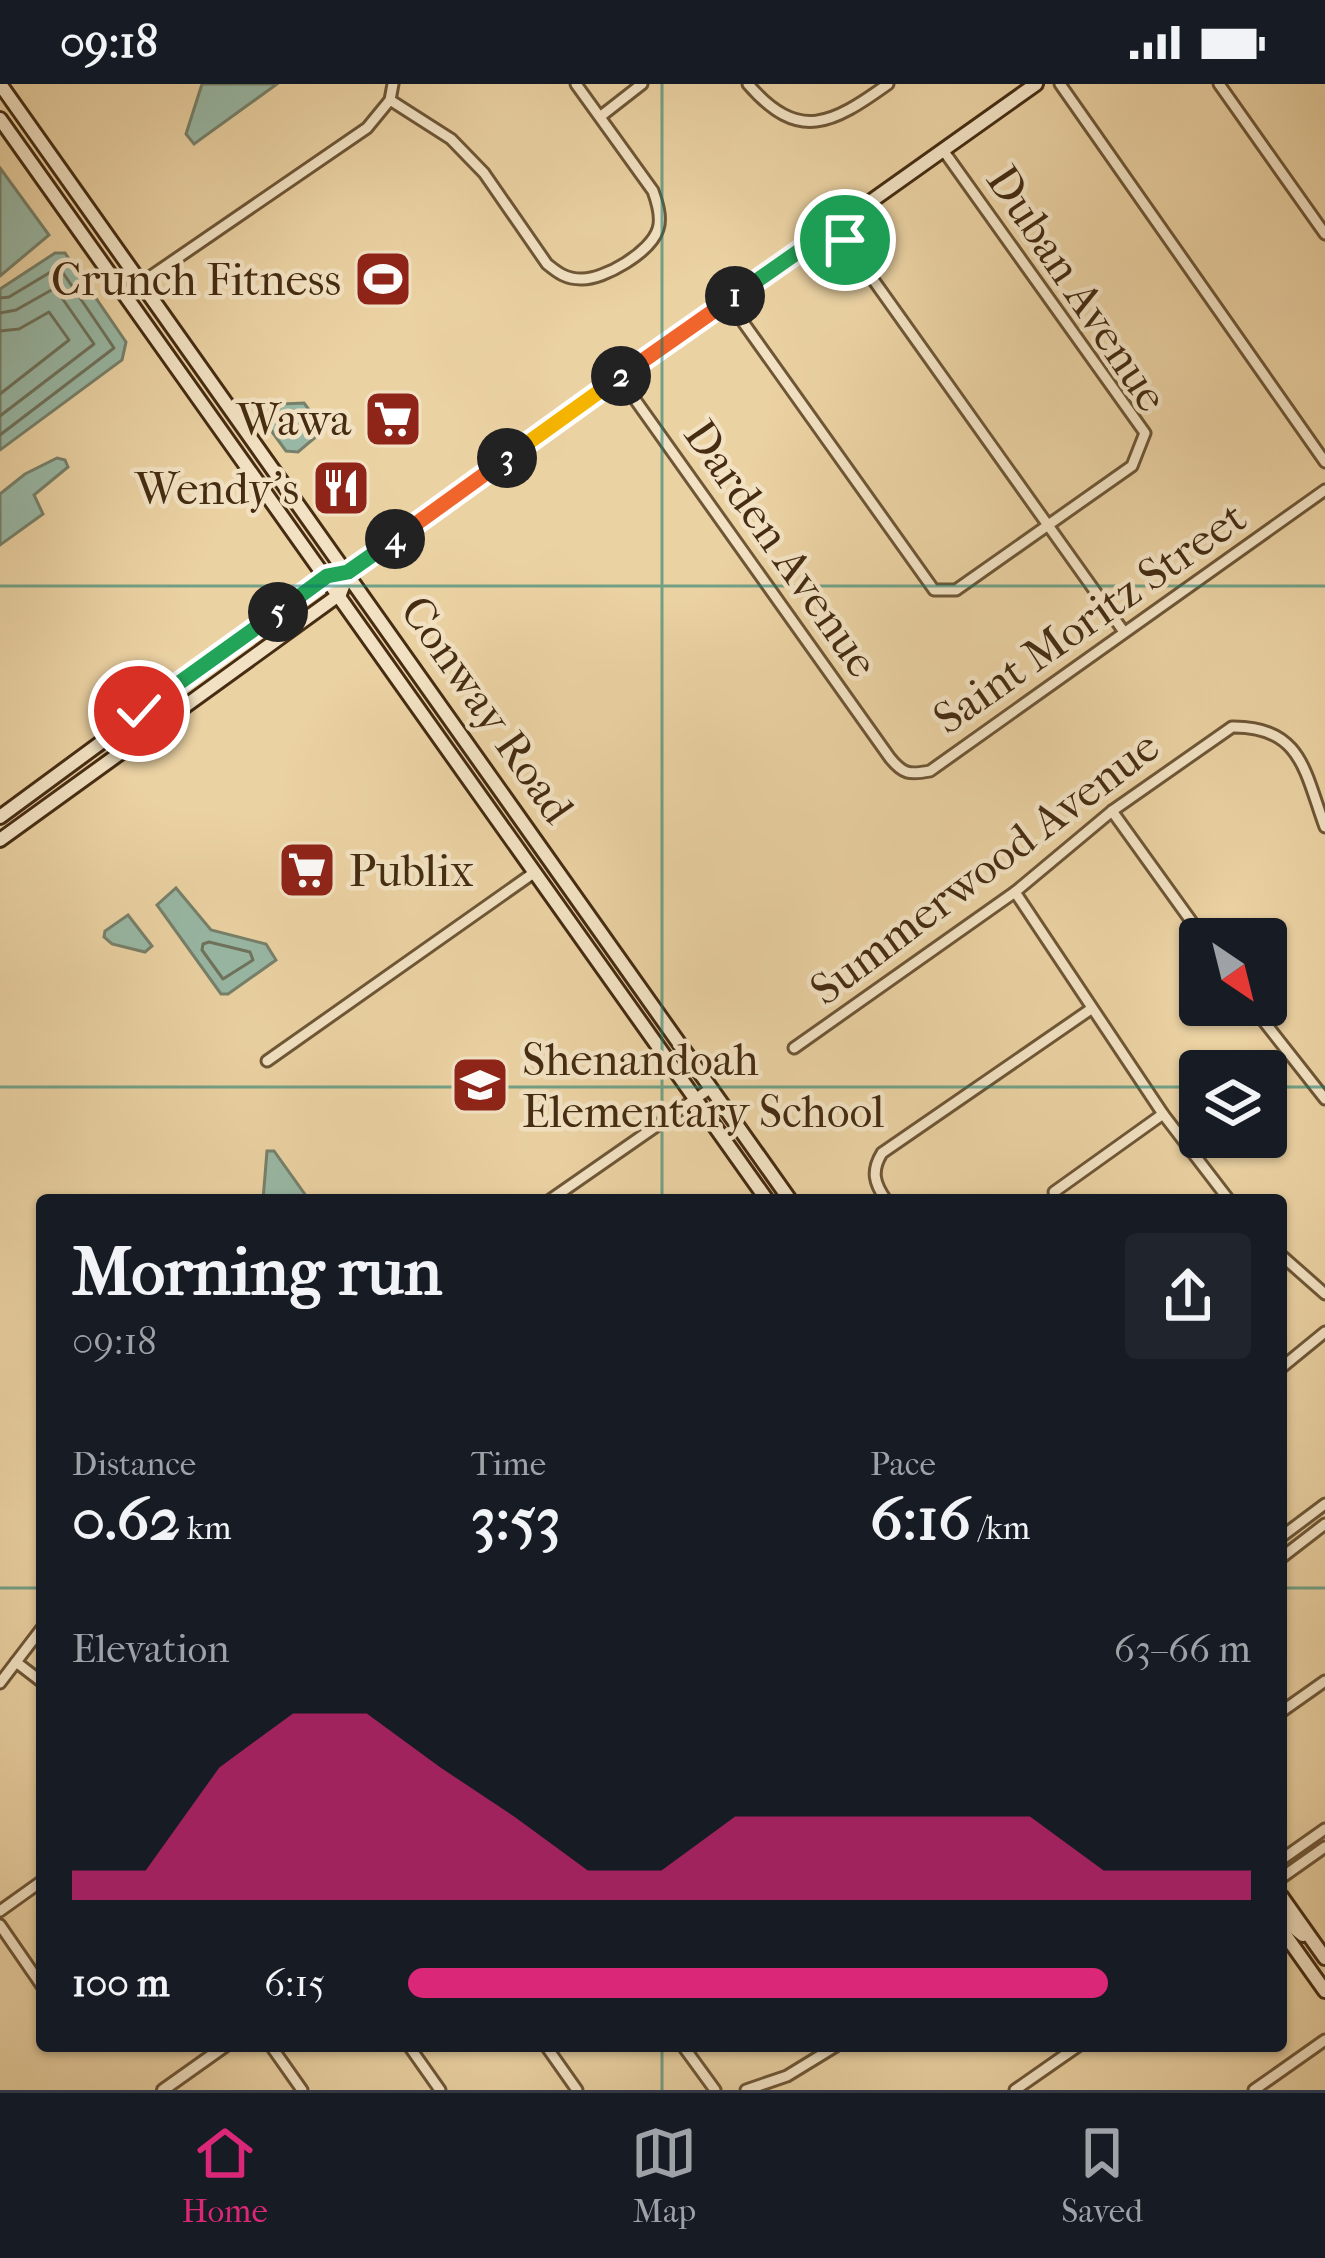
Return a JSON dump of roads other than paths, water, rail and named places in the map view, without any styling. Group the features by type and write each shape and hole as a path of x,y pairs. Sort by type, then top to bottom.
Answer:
{"main road":[{"name":"Conway Road","path":"0,84 786,1194"},
{"path":"0,821 327,576 348,572 1036,84"},
{"name":"Conway Road","path":"0,119 762,1194"},
{"path":"104,265 141,283 137,311"},
{"path":"202,403 236,416"},
{"path":"0,840 340,594 348,572"},
{"path":"442,739 462,754 482,782 501,790"},
{"path":"484,799 501,803 531,846 553,863"},
{"path":"1287,1904 1323,1955"},
{"path":"1287,1922 1323,1955"},
{"path":"1287,1937 1325,1991"}],"street":[{"path":"141,283 367,128 390,100 393,84"},
{"path":"390,100 451,139 484,173 547,264 561,275 580,280 598,278 646,247 658,229 653,191 576,84"},
{"path":"601,116 642,84"},
{"path":"748,84 772,111 809,122 852,110 888,84"},
{"path":"1060,84 1325,462"},
{"path":"1220,84 1325,233"},
{"name":"Duban Avenue","path":"943,150 1145,433 1132,466 1047,524"},
{"path":"835,226 1124,632"},
{"path":"728,301 934,590 956,590 1047,524"},
{"name":"Darden Avenue","path":"620,377 890,758"},
{"name":"Saint Moritz Street","path":"890,758 902,772 930,771 1325,490"},
{"name":"Summerwood Avenue","path":"794,1048 1015,892 1112,811 1232,727 1255,727 1289,743 1299,757 1325,827"},
{"path":"1112,811 1189,918"},
{"path":"267,1061 536,872"},
{"path":"1015,892 1163,1114 1224,1194"},
{"path":"595,956 601,932"},
{"path":"595,956 613,949"},
{"path":"882,1194 875,1185 874,1166 882,1153 1091,1010"},
{"path":"1268,1026 1325,1099"},
{"path":"559,1194 711,1088"},
{"path":"1054,1192 1163,1114"},
{"path":"1287,1260 1325,1294"},
{"path":"1287,1363 1325,1332"},
{"path":"1287,1534 1323,1514"},
{"path":"1287,1552 1323,1514"},
{"path":"0,1683 36,1636"},
{"path":"16,1662 36,1677"},
{"path":"1287,1708 1325,1681"},
{"path":"1287,1856 1325,1829"},
{"path":"1287,1874 1325,1847"},
{"path":"0,1911 36,1885"},
{"path":"0,1925 36,1977"},
{"path":"1254,2090 1325,2039"},
{"path":"163,2090 217,2052"},
{"path":"275,2052 302,2090"},
{"path":"413,2052 440,2090"},
{"path":"550,2052 577,2090"},
{"path":"687,2052 715,2090"},
{"path":"746,2090 798,2071 827,2052"},
{"path":"1015,2090 1069,2052"}],"water":[{"path":"202,84 277,84 194,144 186,134"},
{"path":"0,168 49,235 0,276"},
{"path":"55,253 65,253 126,342 122,360 0,450 0,289"},
{"path":"304,403 324,430 298,452 286,451 262,418 281,404"},
{"path":"57,458 68,467 34,495 43,514 0,545 0,494"},
{"path":"176,888 211,930 266,944 276,960 228,994 221,994 157,905"},
{"path":"128,915 152,946 145,952 112,944 104,937 105,931"},
{"path":"267,1151 274,1151 305,1194 263,1194"}],"place":[{"name":"Crunch Fitness","path":"383,279"},
{"name":"Wawa","path":"393,419"},
{"name":"Wendy's","path":"341,488"},
{"name":"Publix","path":"307,870"},
{"name":"Shenandoah Elementary School","path":"480,1085"}]}
